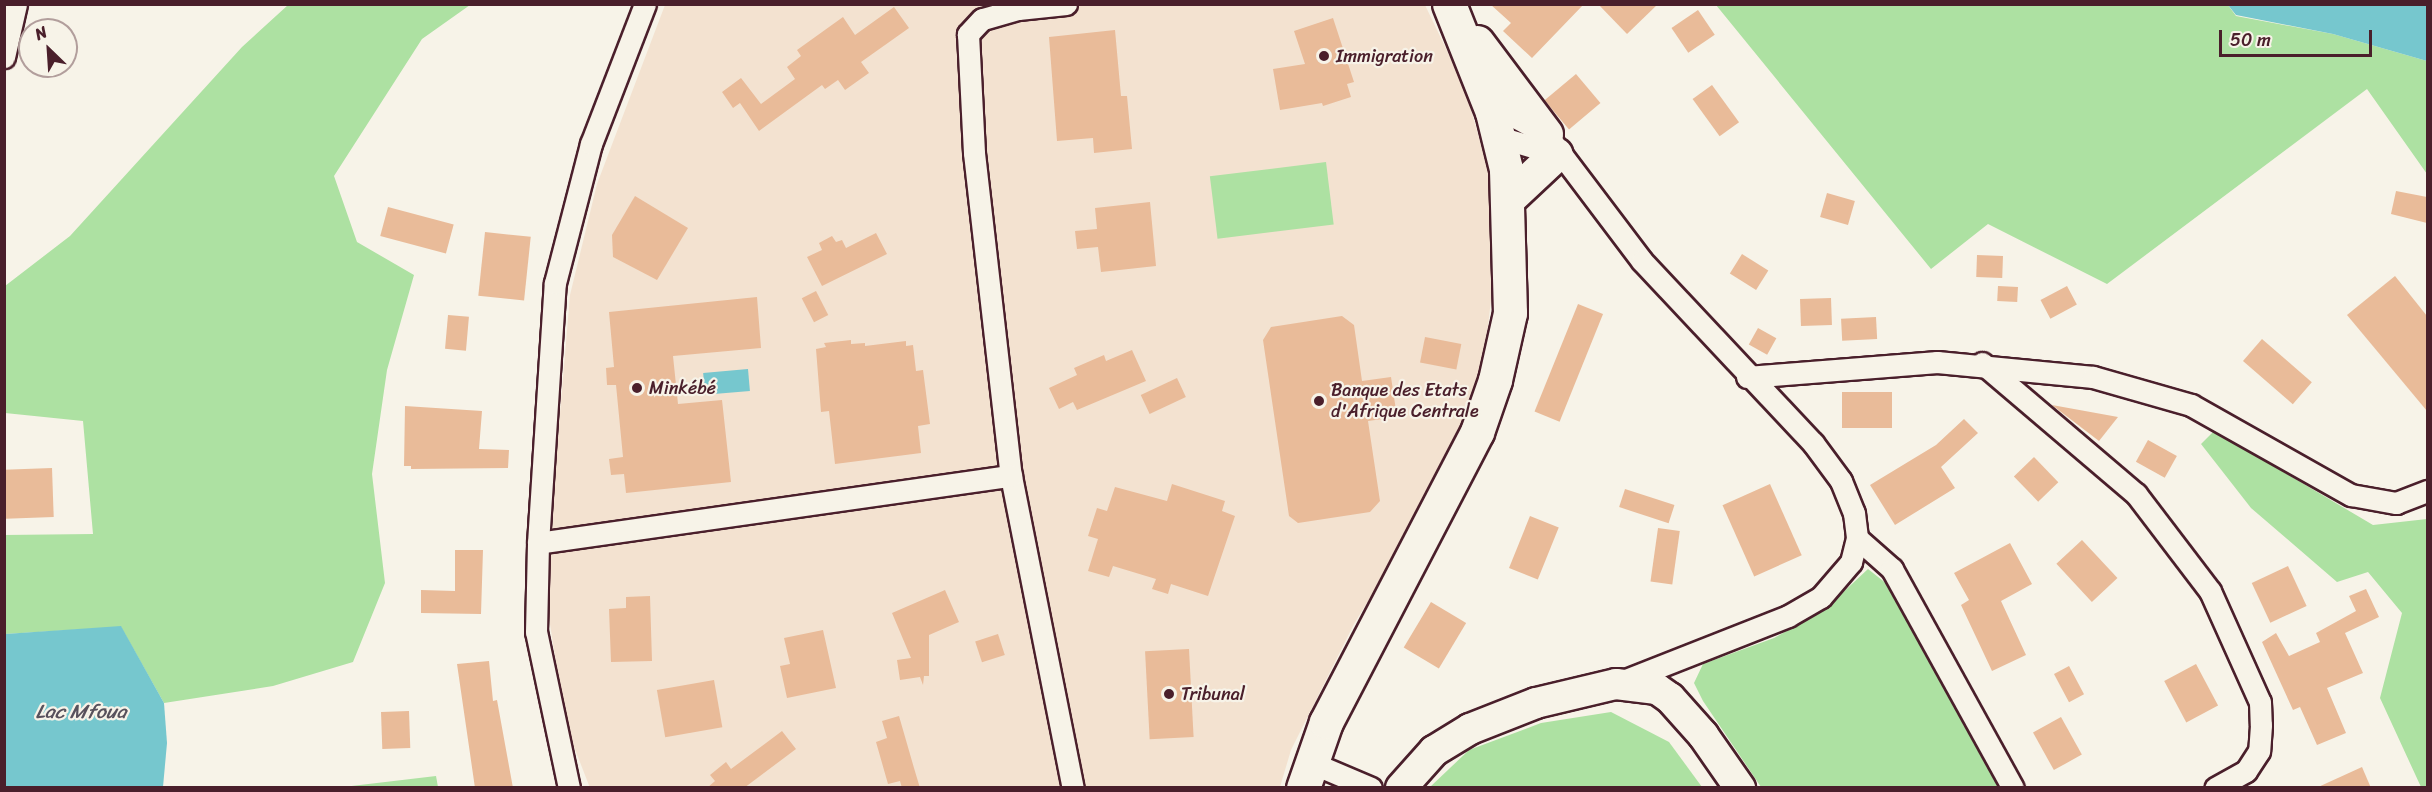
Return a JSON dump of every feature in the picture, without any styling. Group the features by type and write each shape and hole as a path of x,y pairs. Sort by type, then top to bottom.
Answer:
{"highway":[{"path":"1308,775 1326,723 1477,432 1495,380 1510,313 1509,198 1495,124 1451,7"},
{"path":"1451,7 1554,148 1509,198"}],"street":[{"path":"4,57 16,4"},
{"path":"569,788 536,632 537,543 555,283 591,144 645,4"},
{"path":"1066,4 1018,9 982,19 968,34 974,153 1011,476 1073,788"},
{"path":"1401,788 1434,752 1470,729 1536,703 1616,684 1788,616 1821,597 1851,562 1857,538 1854,513 1840,481 1813,443 1747,377 1642,261 1554,148 1516,118 1495,124"},
{"path":"1747,377 1883,363 1982,363 2093,377 2191,405 2351,495 2396,503 2427,491"},
{"path":"1982,363 2136,494 2210,591 2260,702 2261,725 2259,751 2246,771 2214,788"},
{"path":"537,543 1011,476"},
{"path":"1857,538 1892,569 2013,788"},
{"path":"1616,684 1657,689 1670,698 1704,735 1740,788"},
{"path":"1308,775 1371,788"}],"shaded area":[{"path":"665,5 1425,5 1464,86 1489,172 1496,257 1486,343 1466,423 1419,517 1354,624 1291,750 1280,787 590,788 566,726 549,618 551,520 570,295 597,184"}],"green space":[{"path":"288,5 470,5 422,39 334,176 357,242 414,275 387,370 372,474 385,583 353,662 273,686 164,703 121,627 5,634 4,535 93,534 83,421 5,413 5,286 70,236 242,47"},
{"path":"1716,5 2228,5 2236,16 2333,34 2427,61 2427,174 2367,89 2107,284 1988,224 1931,269"},
{"path":"1326,162 1334,225 1218,239 1210,176"},
{"path":"2214,431 2373,525 2427,519 2427,787 2421,787 2380,698 2402,613 2368,572 2337,582 2251,508 2201,444"},
{"path":"1868,569 1892,588 2003,787 1761,787 1703,701 1694,683 1703,664 1774,638 1822,612"},
{"path":"1611,712 1669,742 1702,787 1430,787 1469,750 1541,723"},
{"path":"436,776 438,787 343,787"}],"water":[{"path":"2228,5 2427,5 2427,61 2333,34 2236,15"},
{"path":"748,369 750,391 705,395 703,373"},
{"name":"Lac Mfoua","path":"121,626 164,703 167,743 163,787 5,787 5,634"}],"building":[{"path":"1490,4 1584,4 1532,58 1503,31 1511,23"},
{"path":"1598,4 1658,4 1627,34"},
{"path":"894,7 909,28 861,62 869,73 845,90 838,80 825,89 822,85 759,131 740,103 733,108 722,92 741,78 761,104 795,79 787,67 801,56 797,50 843,17 855,35"},
{"path":"1698,10 1715,35 1688,53 1671,28"},
{"name":"Immigration","path":"1333,18 1354,82 1347,84 1351,97 1323,106 1322,103 1280,110 1273,69 1305,64 1294,31"},
{"path":"1115,30 1121,96 1127,96 1132,149 1094,153 1093,138 1057,141 1049,37"},
{"path":"1576,74 1600,103 1569,129 1545,100"},
{"path":"1712,85 1739,122 1720,136 1693,99"},
{"path":"2396,191 2427,197 2427,223 2391,214"},
{"path":"1827,193 1855,201 1848,225 1820,217"},
{"path":"635,196 688,228 657,280 613,257 612,235"},
{"path":"1150,202 1156,266 1101,272 1098,247 1077,249 1075,231 1097,229 1095,208"},
{"path":"388,207 454,225 446,254 380,236"},
{"path":"485,232 531,237 524,300 478,296"},
{"path":"876,233 887,254 822,286 807,257 822,250 819,243 832,236 836,242 842,240 846,248"},
{"path":"1742,254 1768,270 1756,290 1730,274"},
{"path":"1977,255 2003,256 2002,278 1976,277"},
{"path":"2395,276 2427,316 2427,411 2347,315"},
{"path":"1998,286 2018,287 2017,302 1997,301"},
{"path":"2067,286 2077,305 2050,319 2041,300"},
{"path":"816,291 828,315 814,322 802,298"},
{"path":"757,297 761,348 673,356 678,404 722,400 731,482 626,493 624,474 611,475 609,459 623,457 616,385 607,385 606,368 614,367 609,312"},
{"path":"1831,298 1832,325 1801,326 1800,299"},
{"path":"1578,304 1603,314 1560,422 1535,412"},
{"path":"448,315 469,317 466,351 445,349"},
{"name":"Banque des Etats d'Afrique Centrale","path":"1342,316 1354,325 1362,381 1391,377 1397,417 1368,421 1380,501 1370,512 1298,523 1289,516 1263,340 1271,327"},
{"path":"1876,317 1877,339 1842,341 1841,319"},
{"path":"1758,328 1776,338 1767,355 1749,345"},
{"path":"1425,337 1461,344 1456,370 1420,363"},
{"path":"2262,339 2312,382 2293,404 2243,361"},
{"path":"851,340 851,344 865,343 865,346 906,341 906,346 913,345 916,371 923,370 930,424 918,426 921,453 835,464 829,411 821,412 816,349 826,347 824,343"},
{"path":"1132,350 1146,381 1077,410 1073,402 1059,409 1049,388 1077,375 1074,368 1104,355 1106,361"},
{"path":"1177,378 1186,397 1150,414 1141,395"},
{"path":"1842,392 1892,392 1892,428 1842,428"},
{"path":"2052,405 2118,417 2099,441"},
{"path":"405,406 482,411 479,449 509,450 508,468 411,469 411,466 404,466"},
{"path":"1964,419 1978,433 1941,467 1955,488 1895,525 1870,485 1936,445"},
{"path":"2148,440 2177,456 2165,478 2136,462"},
{"path":"2034,457 2058,482 2038,502 2014,476"},
{"path":"52,468 54,517 6,519 4,470"},
{"path":"1172,484 1225,501 1222,511 1235,516 1208,596 1171,584 1168,594 1152,589 1156,579 1113,566 1109,577 1088,571 1098,539 1088,536 1097,508 1107,511 1115,487 1167,501"},
{"path":"1770,484 1802,555 1754,576 1722,505"},
{"path":"1625,489 1674,505 1669,523 1619,507"},
{"path":"1530,516 1559,528 1538,580 1509,568"},
{"path":"1658,528 1680,531 1672,585 1650,581"},
{"path":"2082,540 2117,578 2092,602 2056,564"},
{"path":"2010,543 2032,584 2001,601 2026,655 1992,671 1961,605 1969,600 1954,573"},
{"path":"455,550 483,550 481,614 421,613 421,590 455,591"},
{"path":"2288,566 2307,606 2270,623 2252,583"},
{"path":"2366,589 2379,617 2345,633 2363,673 2327,688 2346,733 2317,745 2300,707 2293,710 2262,642 2276,633 2289,656 2320,642 2316,633 2356,611 2349,596"},
{"path":"945,590 959,622 929,635 929,676 924,676 923,685 920,677 900,680 897,660 911,658 892,613"},
{"path":"650,596 652,661 611,662 609,609 626,608 626,597"},
{"path":"1431,602 1466,623 1439,669 1404,647"},
{"path":"823,630 836,688 787,698 780,666 790,664 784,638"},
{"path":"998,634 1005,655 982,662 975,641"},
{"name":"Tribunal","path":"1189,649 1194,737 1150,739 1145,651"},
{"path":"489,661 493,701 497,700 513,788 475,788 457,664"},
{"path":"2196,664 2218,705 2186,722 2164,681"},
{"path":"2069,666 2084,694 2069,702 2054,674"},
{"path":"714,680 722,727 665,737 657,690"},
{"path":"409,711 410,748 382,749 381,712"},
{"path":"899,716 920,788 902,788 900,781 888,784 876,742 887,738 882,721"},
{"path":"2061,717 2082,755 2054,770 2033,733"},
{"path":"782,731 796,749 744,788 707,788 715,781 710,775 726,762 731,769"},
{"path":"2362,767 2371,788 2316,788"}],"place":[{"name":"Immigration","path":"1324,56"},
{"name":"Minkébé","path":"637,388"},
{"name":"Banque des Etats d'Afrique Centrale","path":"1319,401"},
{"name":"Tribunal","path":"1169,694"}]}
